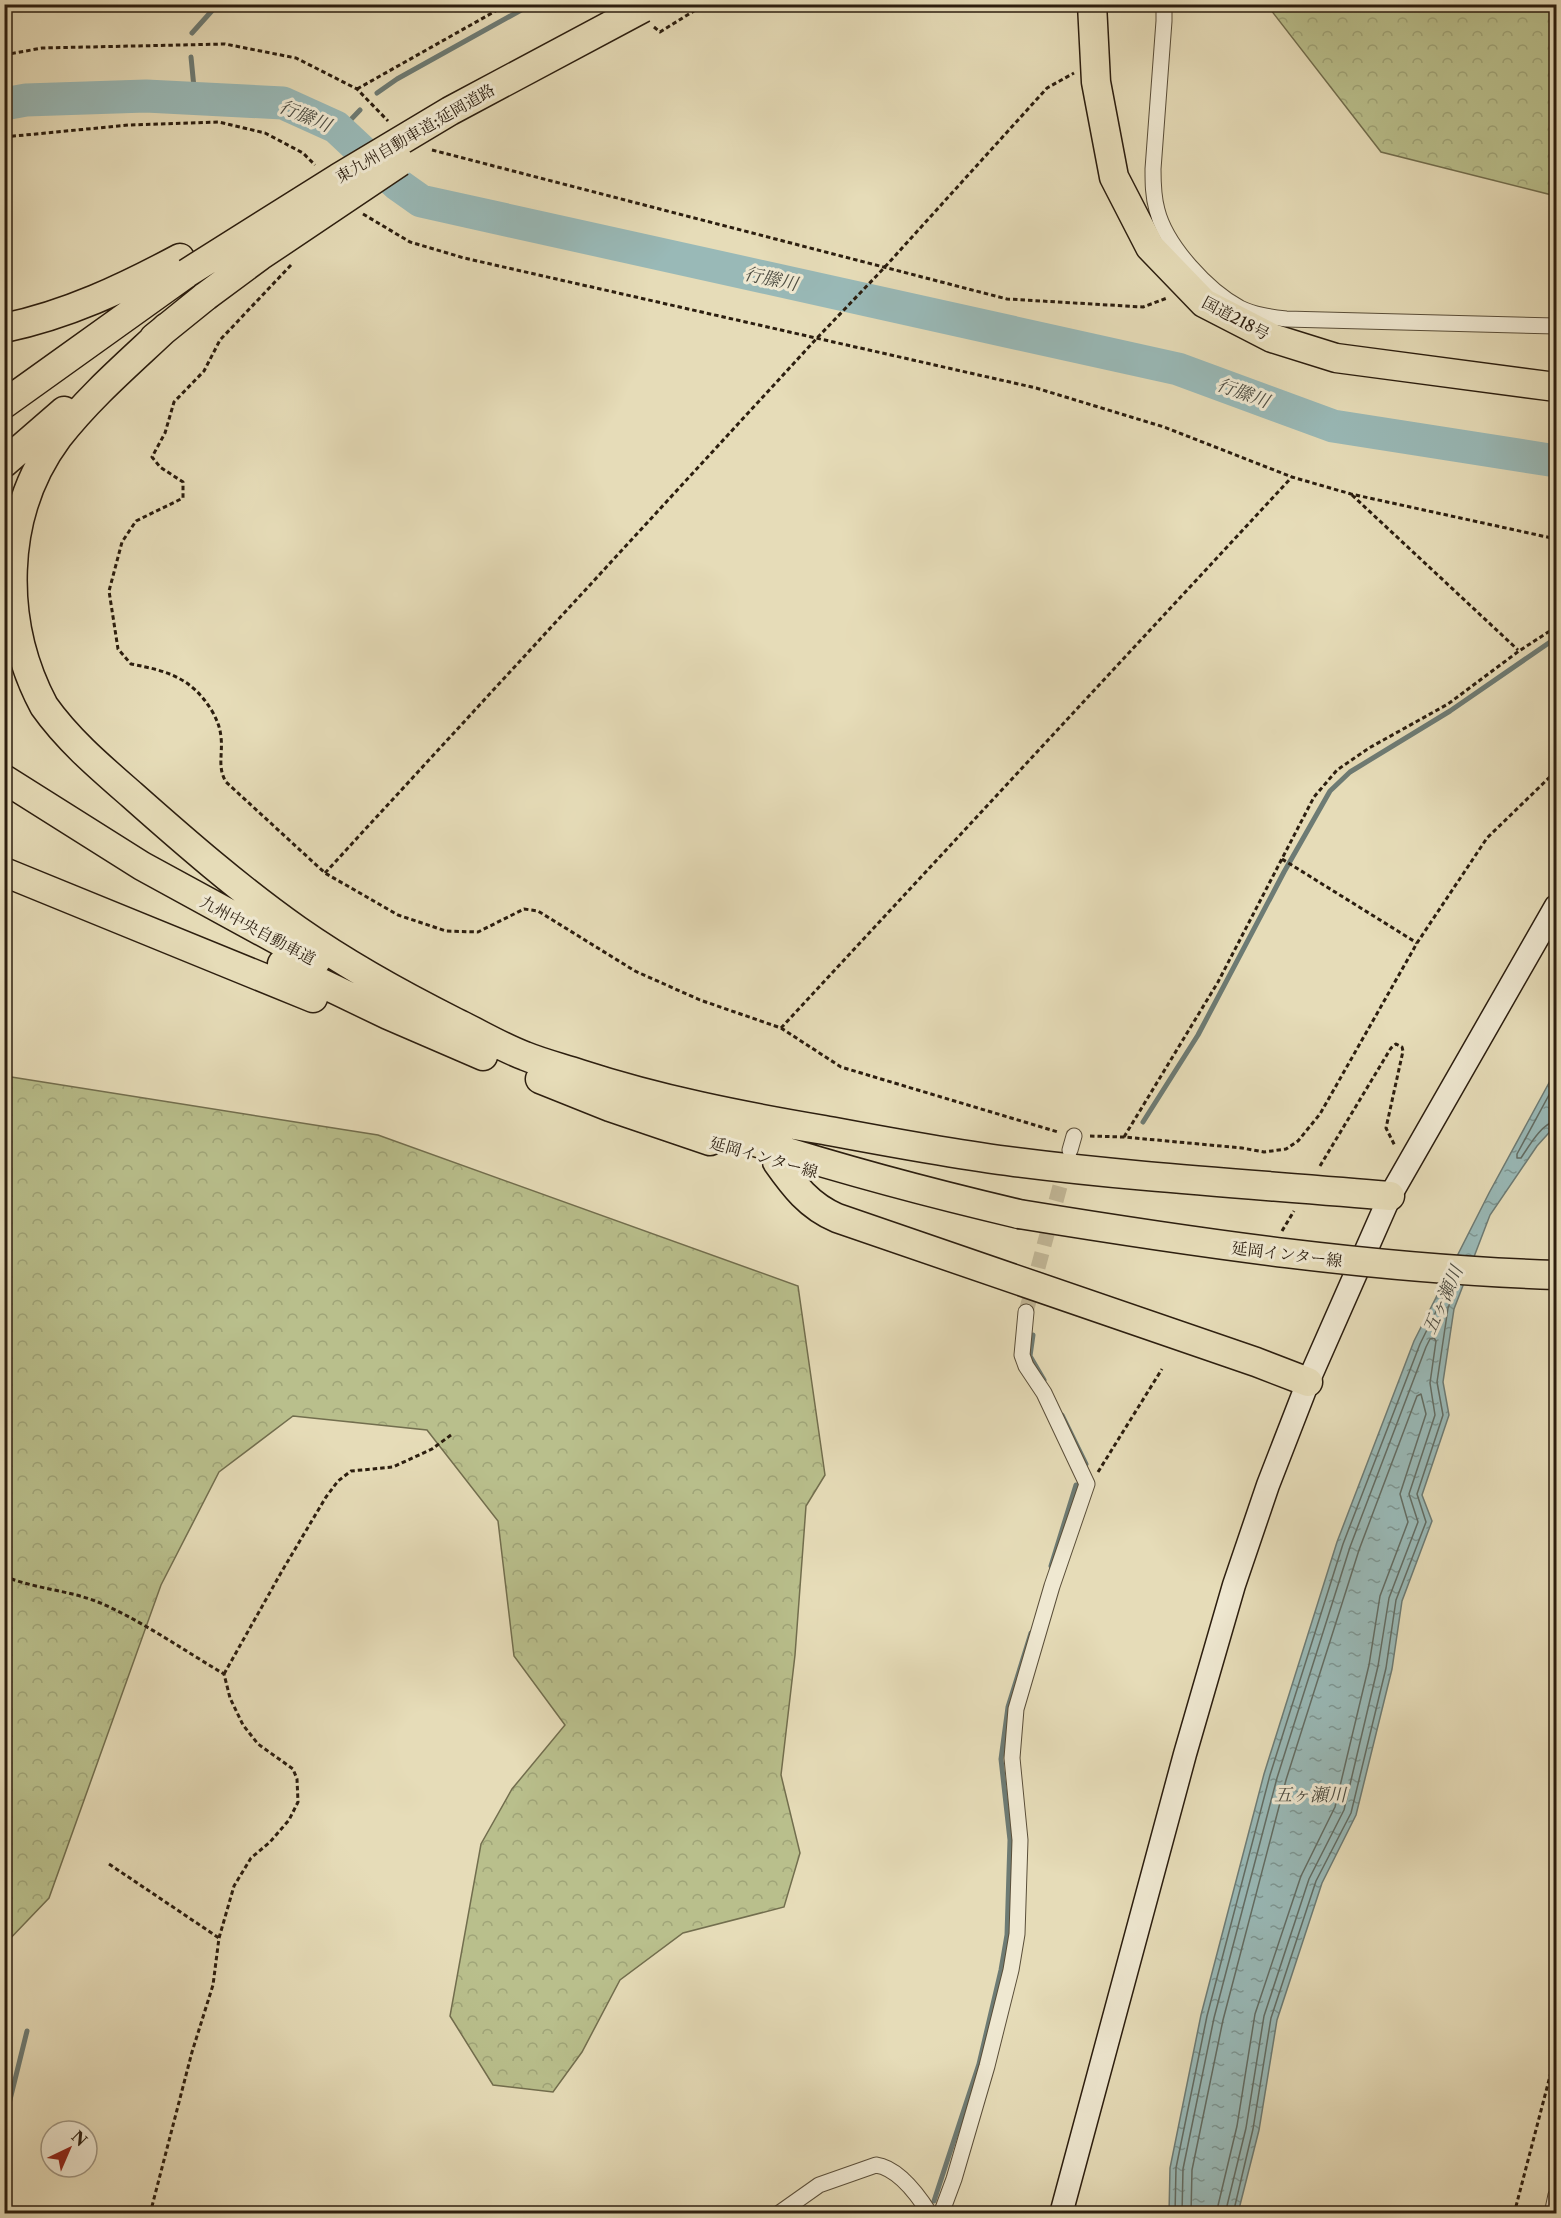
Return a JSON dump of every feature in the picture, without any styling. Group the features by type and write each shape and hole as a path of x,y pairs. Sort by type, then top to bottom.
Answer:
{"highway":[{"name":"国道218号","path":"1092,4 1096,82 1114,177 1150,247 1204,303 1272,338 1335,358 1557,387"},
{"name":"東九州自動車道;延岡道路","path":"4,388 184,265 338,178 439,117 646,6"},
{"path":"4,463 102,378 260,256 327,210 646,6"},
{"name":"東九州自動車道;延岡道路","path":"4,404 184,265"},
{"path":"4,328 67,310 184,265"},
{"path":"168,327 98,392 59,435 30,480 19,505 11,529 7,553 6,606 10,632 29,681 43,705 64,731 94,760 192,848 254,898 297,930 361,971 443,1016 521,1063"},
{"name":"九州中央自動車道","path":"7,786 142,866 269,937 521,1063"},
{"path":"4,872 391,1029 706,1109 923,1148 1013,1161 1102,1172 1390,1196"},
{"name":"延岡インター線","path":"521,1063 610,1107 777,1162 856,1182 1019,1214 1165,1238 1326,1259 1488,1273 1557,1275"},
{"name":"延岡インター線","path":"521,1063 781,1151 927,1192 1019,1214"},
{"path":"777,1162 808,1202 822,1212 1157,1327 1308,1382"}],"street":[{"name":"国道218号","path":"1164,4 1153,191 1157,212 1165,230 1179,252 1216,291 1241,308 1258,315 1286,319 1557,326"},
{"path":"1061,2214 1185,1754 1234,1585 1268,1485 1308,1382 1390,1196 1557,906"},
{"path":"941,2214 954,2179 987,2066 1011,1970 1015,1943 1020,1840 1012,1758 1016,1709 1052,1586 1087,1484 1044,1393 1026,1366 1022,1354 1026,1311"},
{"path":"778,2214 819,2185 876,2165 884,2166 904,2181 930,2214"},
{"path":"1552,2214 1557,2195"}],"path":[{"path":"357,89 508,4"},
{"path":"325,873 884,268 1047,88 1070,74 1095,65"},
{"path":"4,137 129,125 219,122 265,133 303,153 316,166"},
{"path":"354,209 410,242 464,258 818,337 1046,391 1164,427 1292,477 1351,494 1557,539"},
{"path":"297,258 220,340 204,371 174,402 165,433 152,457 160,467 183,482 183,498 136,521 122,542 109,591 118,649 131,664 162,670 185,681 203,697 220,726 222,746 220,772 226,782 325,873 399,915 446,931 478,932 524,909 538,911 635,971 700,1000 781,1028 841,1067 1072,1143 1124,1137 1264,1152 1286,1149 1298,1141 1320,1114 1417,943 1487,838 1557,771"},
{"path":"884,268 1007,299 1143,307 1168,298 1185,285"},
{"path":"781,1028 1292,477"},
{"path":"1351,494 1519,651"},
{"path":"1124,1137 1218,982 1314,797 1337,770 1369,748 1448,704 1519,651 1556,628"},
{"path":"1282,859 1417,943"},
{"path":"1318,1170 1391,1048 1396,1044 1403,1051 1386,1128 1407,1167"},
{"path":"1286,1237 1282,1230 1294,1210"},
{"path":"1087,1484 1098,1473 1162,1369"},
{"path":"150,2214 192,2052 213,1985 219,1938 234,1886 250,1858 270,1842 289,1820 298,1802 297,1779 293,1769 258,1743 243,1725 230,1698 224,1674 287,1561 338,1481 351,1472 393,1467 432,1449 451,1435"},
{"path":"4,1576 24,1584 56,1589 98,1602 224,1674"},
{"path":"109,1864 219,1938"},
{"path":"1514,2214 1557,2053"}],"green space":[{"path":"1267,5 1556,5 1556,184 1552,195 1381,152"},
{"path":"5,1076 378,1135 798,1286 825,1475 806,1506 795,1655 781,1775 800,1853 784,1907 683,1933 620,1980 582,2052 553,2092 493,2085 450,2016 481,1844 512,1789 565,1725 514,1656 498,1521 427,1430 293,1416 219,1472 161,1585 49,1898 5,1944"}],"water":[{"name":"五ヶ瀬川","path":"1556,1070 1556,1125 1537,1146 1490,1215 1454,1309 1443,1382 1449,1415 1422,1495 1432,1521 1402,1601 1392,1669 1356,1815 1322,1883 1277,2020 1259,2130 1238,2213 1169,2214 1170,2168 1201,2015 1264,1774 1337,1542 1414,1341 1489,1193"}],"waterway":[{"path":"192,33 218,4"},
{"path":"377,93 397,79 532,4"},
{"path":"191,57 195,98"},
{"name":"行縢川","path":"4,104 26,100 146,96 283,103 336,127 397,184 421,201 1178,369 1333,426 1556,461"},
{"path":"340,131 360,110"},
{"path":"1143,1122 1198,1035 1284,872 1330,791 1350,772 1450,711 1556,638"},
{"path":"1033,1335 1030,1356 1044,1380"},
{"path":"1062,1415 1086,1464"},
{"path":"1051,1566 1076,1485"},
{"path":"934,2201 979,2064 1007,1935 1010,1840 1001,1759 1008,1707 1031,1633"},
{"path":"4,2124 27,2031"}],"tunnel":[{"path":"1026,1312 1066,1164"}]}
